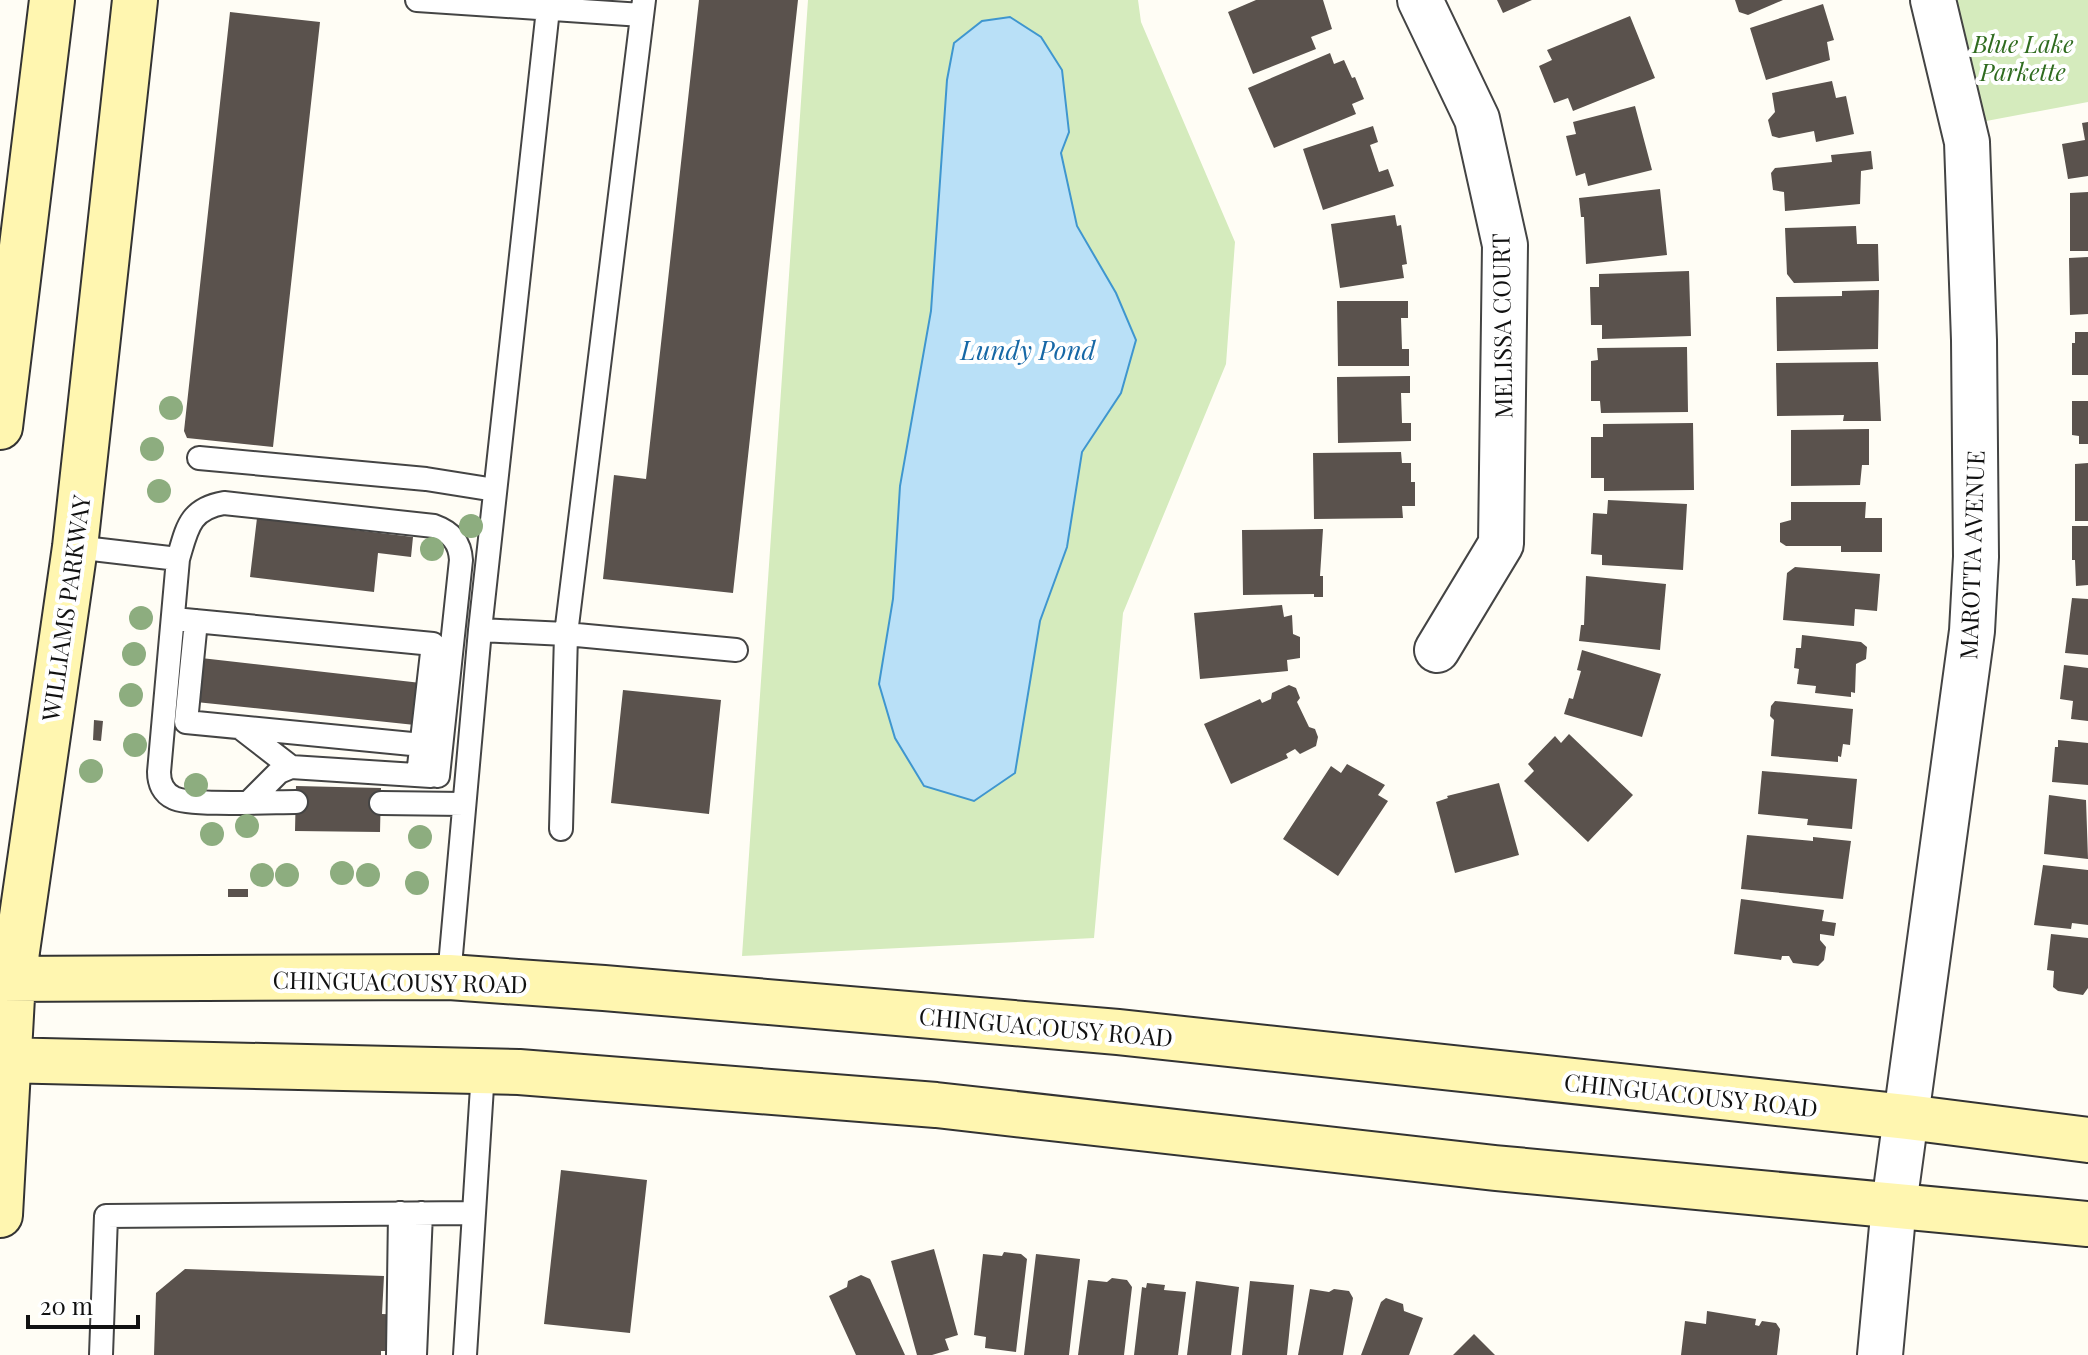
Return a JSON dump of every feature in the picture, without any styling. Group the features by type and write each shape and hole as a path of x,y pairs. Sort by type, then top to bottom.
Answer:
{"main road":[{"path":"0,427 52,0"},
{"name":"WILLIAMS PARKWAY","path":"0,1215 6,979 75,547 135,0"},
{"name":"CHINGUACOUSY ROAD","path":"6,979 449,977 1118,1032 1907,1117 2088,1140"},
{"path":"4,1061 483,1071 936,1105 1495,1168 2088,1224"}],"street":[{"name":"MELISSA COURT","path":"1420,0 1477,119 1505,245 1501,544 1437,650"},
{"name":"MAROTTA AVENUE","path":"1880,1355 1894,1205 1972,631 1976,557 1974,340 1967,142 1933,0"}],"lane":[{"path":"417,0 643,7 566,634 561,829"},
{"path":"449,977 480,630 548,5"},
{"path":"199,458 426,479 495,490"},
{"path":"422,745 186,722 185,620 178,559 188,526 194,517 204,509 224,503 434,526 448,532 458,544 461,560 428,775"},
{"path":"75,547 178,559"},
{"path":"185,620 433,644 422,745 428,775"},
{"path":"185,620 160,784 179,800 296,802"},
{"path":"480,630 566,634 736,650"},
{"path":"241,729 291,767"},
{"path":"250,801 279,772 291,767 465,778"},
{"path":"381,803 464,804"},
{"path":"465,1355 483,1071"},
{"path":"398,1355 410,1213"},
{"path":"410,1213 415,1355"},
{"path":"101,1355 106,1216 474,1213"}],"green space":[{"path":"808,0 1138,0 1141,22 1235,242 1226,364 1123,613 1094,938 742,956"},
{"name":"Blue Lake Parkette","path":"1949,0 2088,0 2088,102 1981,122"}],"water":[{"name":"Lundy Pond","path":"1010,17 1041,37 1062,70 1069,132 1061,153 1077,226 1116,293 1136,340 1121,393 1082,452 1067,547 1040,621 1015,773 974,801 924,786 895,738 879,684 893,599 900,486 931,311 947,80 954,43 982,21"}],"building":[{"path":"699,0 798,0 733,593 603,579 614,475 646,479"},
{"path":"1256,0 1323,0 1332,29 1311,37 1316,49 1253,74 1228,12"},
{"path":"1497,0 1532,0 1503,13"},
{"path":"1735,0 1783,0 1748,15 1739,12"},
{"path":"1823,4 1834,40 1827,42 1830,60 1766,80 1750,28"},
{"path":"230,12 320,22 273,447 187,438 184,431"},
{"path":"1630,16 1655,78 1573,111 1568,98 1554,103 1539,66 1552,60 1547,50"},
{"path":"1330,53 1334,64 1344,60 1352,78 1355,77 1364,99 1352,104 1356,114 1274,148 1248,88"},
{"path":"1832,81 1836,98 1846,96 1854,134 1816,142 1814,131 1779,138 1772,136 1768,120 1775,112 1772,93"},
{"path":"1635,106 1652,170 1588,186 1585,173 1576,176 1566,136 1576,134 1573,122"},
{"path":"2088,122 2088,176 2068,179 2062,144 2085,140 2082,123"},
{"path":"1373,126 1378,142 1370,145 1379,172 1388,169 1394,186 1323,210 1303,149"},
{"path":"1871,151 1873,169 1861,171 1860,204 1785,211 1784,192 1773,190 1771,173 1775,168 1832,162 1831,155"},
{"path":"1660,189 1667,255 1586,264 1584,217 1581,217 1579,198"},
{"path":"2088,192 2088,251 2070,251 2070,193"},
{"path":"1395,215 1397,226 1401,225 1407,264 1402,265 1404,278 1340,288 1331,224"},
{"path":"1856,226 1857,244 1878,244 1879,281 1794,283 1787,274 1785,228"},
{"path":"2088,257 2088,314 2070,315 2069,258"},
{"path":"1689,271 1691,336 1602,339 1602,325 1591,325 1590,287 1599,287 1599,274"},
{"path":"1879,290 1878,349 1777,351 1776,297 1842,296 1842,291"},
{"path":"1337,301 1408,301 1408,318 1401,318 1402,349 1409,349 1409,366 1338,366"},
{"path":"2075,332 2088,332 2088,375 2072,375"},
{"path":"1687,347 1688,412 1601,413 1600,401 1591,401 1591,361 1598,360 1597,348"},
{"path":"1878,362 1881,421 1843,421 1844,415 1777,416 1776,363"},
{"path":"1410,376 1410,393 1401,393 1402,423 1411,423 1411,441 1338,443 1337,377"},
{"path":"2072,401 2088,401 2088,444 2079,444 2079,436 2072,435"},
{"path":"1693,423 1694,490 1604,491 1604,478 1591,478 1591,437 1603,437 1603,424"},
{"path":"1869,429 1869,465 1862,465 1860,485 1791,486 1791,430"},
{"path":"1401,452 1402,463 1411,463 1411,482 1415,482 1415,506 1402,506 1403,518 1314,519 1313,453"},
{"path":"2088,463 2088,521 2075,521 2075,464"},
{"path":"1608,500 1687,504 1683,570 1602,565 1602,555 1591,554 1593,513 1607,514"},
{"path":"1791,502 1866,502 1865,518 1882,518 1882,552 1841,552 1841,546 1786,546 1780,542 1780,523 1791,520"},
{"path":"257,518 413,537 411,557 378,553 374,592 250,577"},
{"path":"2072,526 2088,526 2088,585 2076,586"},
{"path":"1323,529 1320,576 1323,576 1323,597 1314,597 1314,594 1243,595 1242,530"},
{"path":"1795,567 1880,574 1877,611 1855,609 1854,626 1783,620 1787,573"},
{"path":"1586,576 1666,584 1660,650 1579,641 1581,625 1584,625"},
{"path":"2072,598 2088,599 2088,655 2065,653"},
{"path":"1282,605 1284,617 1292,615 1293,634 1300,637 1300,658 1287,660 1288,671 1200,679 1194,613"},
{"path":"1802,635 1861,642 1867,647 1866,659 1856,664 1855,693 1851,692 1851,697 1815,693 1816,686 1797,684 1799,669 1794,668 1796,648 1801,648"},
{"path":"1582,650 1661,674 1642,737 1564,714 1569,698 1573,699 1581,671 1577,670"},
{"path":"201,658 421,683 415,725 196,702"},
{"path":"2064,665 2088,668 2088,721 2071,719 2073,701 2060,699"},
{"path":"1289,685 1296,688 1300,698 1297,702 1309,727 1315,729 1318,737 1316,746 1300,754 1295,749 1286,754 1288,758 1231,784 1204,724 1260,699 1262,703 1271,699 1272,693"},
{"path":"623,690 721,700 709,814 611,803"},
{"path":"1775,701 1853,709 1850,745 1843,744 1838,762 1771,756 1774,720 1770,716"},
{"path":"94,720 103,721 101,741 93,740"},
{"path":"1569,734 1633,795 1588,842 1524,781 1534,771 1528,764 1555,736 1561,743"},
{"path":"2058,740 2088,743 2088,785 2052,782"},
{"path":"1347,764 1385,785 1378,795 1388,801 1338,876 1283,839 1331,766 1341,773"},
{"path":"1762,771 1857,779 1852,829 1807,825 1808,819 1758,814"},
{"path":"1499,783 1519,855 1455,873 1436,802 1447,796"},
{"path":"296,786 381,788 380,832 295,831"},
{"path":"2049,795 2086,800 2088,859 2044,854"},
{"path":"1747,835 1851,841 1843,899 1741,889"},
{"path":"2043,865 2088,870 2088,925 2072,923 2071,929 2034,925"},
{"path":"228,889 248,889 248,897 228,897"},
{"path":"1741,899 1824,910 1822,921 1836,923 1834,936 1820,934 1820,940 1826,947 1824,960 1818,966 1793,963 1789,956 1782,956 1781,960 1734,954"},
{"path":"2051,934 2088,938 2088,988 2083,995 2058,991 2053,987 2054,971 2047,970"},
{"path":"561,1170 647,1180 630,1333 544,1324"},
{"path":"934,1249 958,1335 945,1339 949,1350 917,1355 891,1261"},
{"path":"1004,1252 1021,1254 1027,1259 1016,1352 985,1348 986,1337 974,1335 983,1254 1002,1256"},
{"path":"1036,1254 1080,1259 1069,1355 1024,1355"},
{"path":"185,1269 384,1276 382,1314 410,1315 408,1351 381,1351 381,1355 154,1355 156,1293"},
{"path":"861,1275 870,1279 905,1355 856,1355 829,1296"},
{"path":"1112,1278 1127,1280 1132,1287 1124,1355 1078,1355 1088,1280 1107,1282"},
{"path":"1196,1281 1239,1287 1231,1355 1187,1355"},
{"path":"1250,1281 1294,1285 1287,1355 1242,1355"},
{"path":"1147,1283 1165,1285 1164,1290 1186,1292 1178,1355 1134,1355 1142,1287 1146,1288"},
{"path":"1310,1289 1349,1291 1353,1298 1343,1355 1298,1355"},
{"path":"1386,1298 1403,1304 1404,1311 1423,1318 1409,1355 1361,1355 1381,1302"},
{"path":"1707,1311 1756,1319 1755,1325 1759,1326 1762,1321 1776,1323 1780,1329 1777,1355 1681,1355 1685,1321 1706,1324"},
{"path":"1474,1334 1495,1355 1453,1355"}]}
